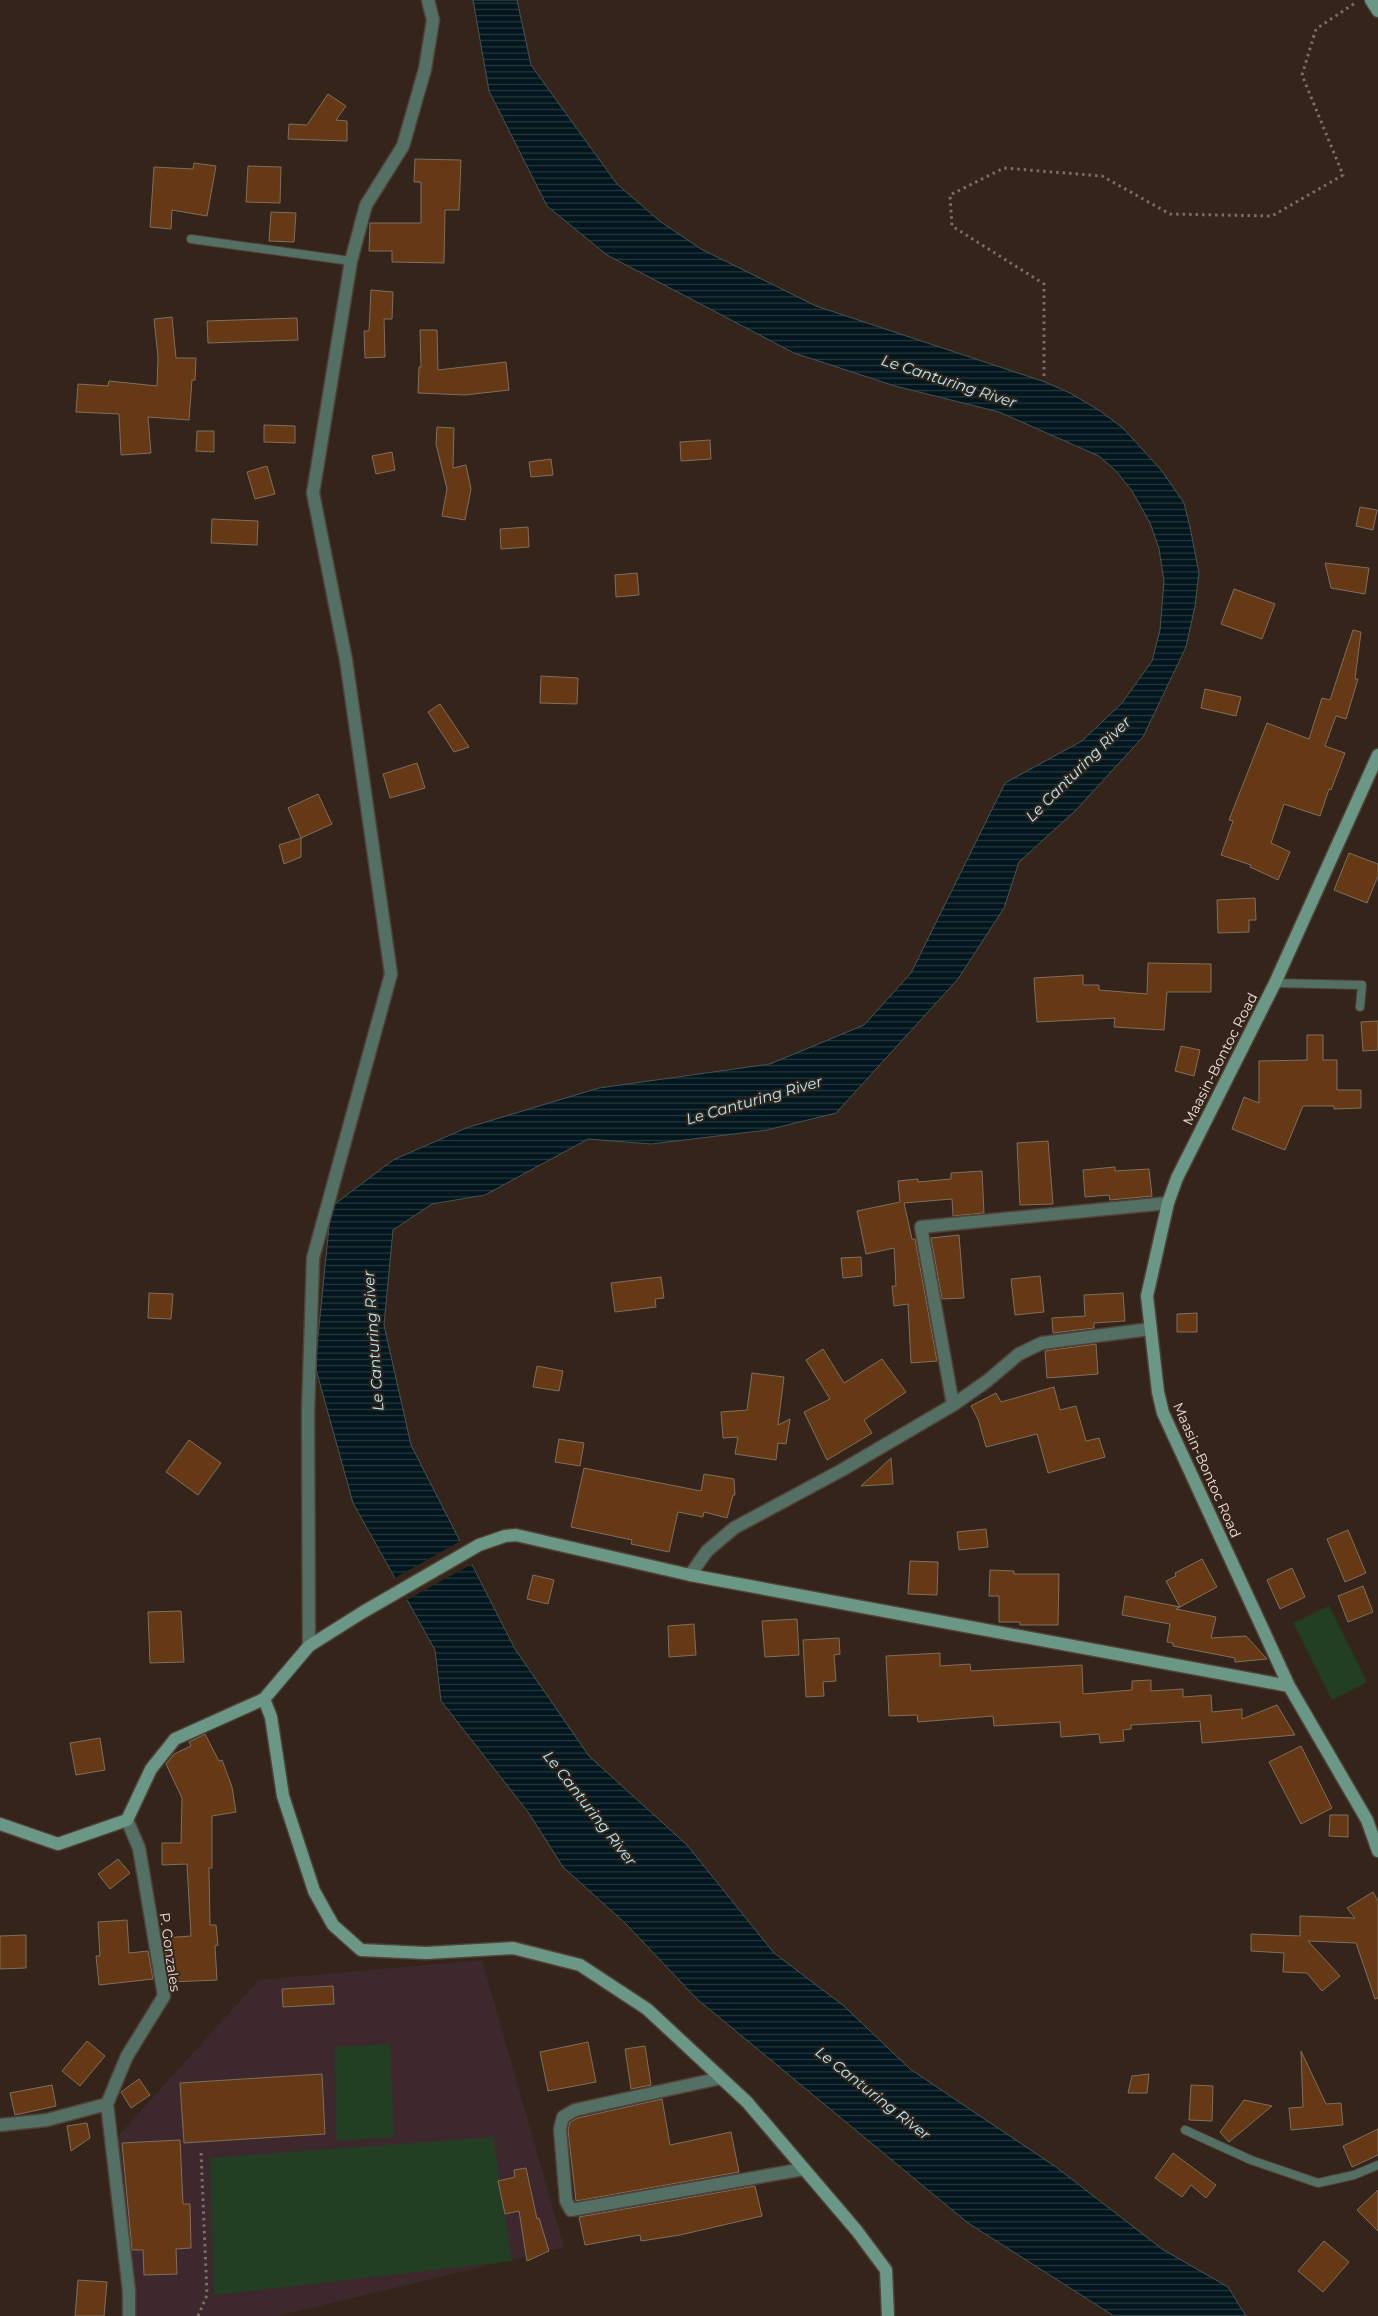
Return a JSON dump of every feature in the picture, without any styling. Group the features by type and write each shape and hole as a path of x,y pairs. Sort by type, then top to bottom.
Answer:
{"street":[{"path":"310,1646 308,1413 313,1258 391,974 346,660 314,493 351,262 366,205 404,146 425,70 433,20 428,0"},
{"path":"1371,0 1378,11"},
{"name":"Maasin-Bontoc Road","path":"1377,1844 1367,1820 1289,1686 1163,1413 1158,1392 1147,1296 1168,1203 1177,1178 1275,983 1378,755"},
{"path":"953,1406 921,1227 1168,1203"},
{"path":"690,1575 707,1550 734,1528 953,1406 1020,1354 1042,1343 1150,1329"},
{"path":"0,1824 58,1844 127,1820 151,1770 174,1739 264,1699 310,1646 362,1612 480,1545 505,1536 524,1536 690,1575 1289,1686"},
{"path":"264,1699 271,1717 283,1796 314,1891 333,1925 361,1950 426,1953 513,1948 580,1965 647,2009 747,2102 857,2231 886,2270 888,2316"},
{"name":"P. Gonzales","path":"107,2104 127,2056 164,1996 139,1848 127,1820"},
{"path":"721,2078 575,2110 563,2117 560,2130 566,2201 571,2210 804,2169"},
{"path":"0,2125 47,2120 107,2104 130,2291 129,2316"}],"lane":[{"path":"191,239 351,262"},
{"path":"1275,983 1362,985 1360,1007"},
{"path":"1185,2130 1251,2160 1318,2183 1354,2175 1378,2165"}],"path":[{"path":"1044,376 1044,284 952,226 950,195 1004,168 1102,176 1170,214 1272,216 1342,175 1302,75 1316,28 1360,0"},
{"path":"198,2316 207,2295 201,2152"}],"shaded area":[{"path":"482,1960 564,2247 278,2316 135,2316 118,2136 259,1980"}],"green space":[{"path":"1329,1606 1367,1682 1332,1700 1293,1623"},
{"path":"390,2044 394,2137 336,2141 335,2047"},
{"path":"493,2137 512,2261 214,2295 210,2158"}],"water":[{"name":"Le Canturing River","path":"473,0 517,0 531,65 617,184 661,222 701,249 816,306 1045,382 1070,393 1100,411 1123,428 1162,471 1184,503 1199,573 1195,606 1186,647 1143,737 1076,810 1019,862 1004,908 958,979 836,1113 767,1130 651,1144 588,1139 485,1195 432,1204 393,1230 384,1325 411,1445 515,1649 589,1756 687,1845 774,1953 844,2006 910,2069 1056,2167 1162,2249 1228,2287 1246,2316 1114,2316 968,2223 697,1999 626,1924 563,1867 528,1812 441,1701 435,1650 353,1503 315,1366 331,1207 393,1160 466,1128 599,1088 770,1064 864,1025 911,973 1005,783 1082,741 1122,703 1152,661 1160,630 1164,581 1159,549 1150,523 1132,491 1116,471 1099,456 999,412 895,386 794,353 607,255 547,206 489,91"}],"pier":[{"path":"462,1540 474,1563 405,1601 393,1579"}],"building":[{"path":"328,94 346,106 336,120 347,121 347,141 288,139 289,124 307,125"},
{"path":"415,159 461,160 459,210 445,210 444,263 392,262 392,251 369,251 370,223 421,223 421,182 414,182"},
{"path":"194,163 216,166 207,216 172,210 171,229 150,227 154,167 193,169"},
{"path":"248,166 281,167 280,203 246,202"},
{"path":"271,212 296,213 294,242 269,241"},
{"path":"371,290 393,292 392,319 384,319 385,357 365,358 364,331 369,331"},
{"path":"172,317 176,358 196,358 195,380 192,380 189,420 148,417 151,453 121,455 119,414 76,412 78,384 108,386 109,381 157,386 158,357 154,319"},
{"path":"297,318 298,340 208,343 207,321"},
{"path":"420,330 437,330 438,370 506,362 509,390 465,395 418,393 419,367 421,367"},
{"path":"264,425 295,426 295,443 264,442"},
{"path":"437,427 454,428 453,468 466,465 471,489 465,520 442,516 447,489 436,444"},
{"path":"197,431 214,431 214,452 196,451"},
{"path":"710,440 711,459 681,461 680,442"},
{"path":"392,452 395,470 376,474 372,456"},
{"path":"551,459 553,475 531,477 529,462"},
{"path":"267,466 275,494 255,499 247,472"},
{"path":"1360,507 1377,510 1373,530 1356,526"},
{"path":"212,519 258,521 257,545 211,543"},
{"path":"528,527 529,547 501,549 500,529"},
{"path":"1325,563 1369,568 1365,594 1331,588"},
{"path":"637,573 639,595 616,597 615,575"},
{"path":"1234,589 1275,604 1262,639 1221,624"},
{"path":"1353,630 1361,632 1355,679 1358,679 1346,719 1336,716 1325,746 1345,753 1331,790 1329,789 1320,816 1284,804 1271,843 1290,852 1278,880 1250,867 1251,865 1221,855 1233,821 1229,820 1267,723 1309,739 1322,698 1330,700"},
{"path":"541,676 578,678 577,704 540,703"},
{"path":"1205,689 1241,697 1236,716 1201,708"},
{"path":"440,704 469,747 454,752 428,712"},
{"path":"417,763 425,788 390,798 383,774"},
{"path":"318,794 332,824 301,838 288,808"},
{"path":"301,838 301,857 284,864 279,845"},
{"path":"1349,853 1378,864 1378,876 1367,903 1334,890"},
{"path":"1255,898 1256,920 1249,920 1249,932 1218,933 1217,900"},
{"path":"1148,963 1211,964 1211,992 1167,992 1164,1030 1114,1027 1115,1018 1037,1022 1034,978 1083,975 1083,985 1099,985 1099,990 1147,994"},
{"path":"1378,1021 1378,1050 1363,1051 1361,1022"},
{"path":"1307,1035 1323,1035 1323,1060 1337,1060 1337,1090 1361,1090 1361,1108 1334,1109 1334,1106 1303,1106 1285,1150 1232,1129 1244,1097 1259,1103 1259,1061 1307,1060"},
{"path":"1181,1046 1200,1050 1194,1076 1175,1071"},
{"path":"1048,1141 1053,1204 1020,1205 1017,1143"},
{"path":"1115,1167 1115,1171 1149,1169 1152,1196 1110,1200 1109,1195 1085,1197 1083,1170"},
{"path":"982,1171 984,1213 953,1216 952,1199 904,1203 912,1239 915,1239 937,1361 911,1363 908,1304 894,1306 892,1286 896,1286 894,1248 866,1254 857,1211 900,1202 898,1181 918,1179 918,1182 951,1179 951,1173"},
{"path":"959,1235 964,1298 942,1299 931,1238"},
{"path":"861,1257 862,1276 843,1278 841,1258"},
{"path":"1040,1276 1044,1312 1015,1315 1011,1279"},
{"path":"661,1277 664,1298 655,1299 656,1307 615,1312 611,1283"},
{"path":"149,1293 173,1294 171,1319 148,1318"},
{"path":"1123,1293 1125,1321 1094,1323 1094,1328 1053,1333 1052,1318 1085,1316 1084,1295"},
{"path":"1197,1313 1197,1332 1177,1332 1177,1314"},
{"path":"1096,1344 1098,1374 1047,1378 1045,1351"},
{"path":"823,1349 844,1383 882,1359 906,1392 864,1420 872,1433 827,1460 804,1412 830,1399 806,1360"},
{"path":"537,1366 563,1371 559,1391 533,1387"},
{"path":"752,1373 784,1377 778,1425 790,1419 786,1444 778,1443 776,1460 735,1454 738,1437 723,1438 721,1412 747,1410"},
{"path":"1054,1387 1060,1410 1076,1406 1086,1441 1099,1438 1105,1457 1048,1473 1037,1434 986,1447 978,1419 971,1406 996,1393 1001,1402"},
{"path":"559,1439 584,1443 580,1466 555,1462"},
{"path":"189,1440 221,1463 198,1495 166,1472"},
{"path":"891,1458 893,1484 861,1486"},
{"path":"584,1468 701,1491 704,1474 734,1479 735,1495 733,1495 727,1518 704,1512 703,1517 678,1512 669,1552 631,1544 632,1540 571,1527"},
{"path":"986,1529 988,1547 959,1550 957,1532"},
{"path":"1348,1530 1366,1573 1345,1582 1327,1539"},
{"path":"1202,1559 1217,1587 1180,1607 1166,1581 1176,1576 1175,1573"},
{"path":"910,1561 938,1562 937,1595 908,1594"},
{"path":"1292,1568 1305,1597 1280,1609 1267,1580"},
{"path":"990,1570 1014,1571 1014,1574 1059,1574 1058,1625 1020,1625 1020,1622 999,1622 999,1596 989,1596"},
{"path":"533,1575 554,1580 548,1604 527,1599"},
{"path":"1363,1586 1373,1612 1348,1622 1338,1596"},
{"path":"1125,1596 1180,1607 1176,1609 1216,1617 1211,1638 1246,1636 1267,1659 1235,1662 1235,1658 1173,1646 1173,1643 1167,1642 1170,1624 1122,1615"},
{"path":"181,1611 184,1662 150,1663 148,1612"},
{"path":"797,1619 799,1655 765,1657 762,1621"},
{"path":"694,1624 696,1655 669,1657 668,1626"},
{"path":"839,1638 840,1654 834,1655 836,1681 823,1682 824,1696 806,1697 803,1640"},
{"path":"940,1653 940,1666 970,1664 971,1671 1082,1665 1083,1694 1132,1690 1132,1681 1151,1680 1151,1691 1183,1689 1183,1697 1211,1695 1212,1712 1242,1709 1242,1719 1277,1705 1295,1735 1202,1743 1200,1721 1131,1725 1131,1729 1123,1730 1124,1741 1100,1743 1099,1734 1061,1737 1060,1722 994,1726 993,1716 918,1722 917,1715 889,1716 886,1656"},
{"path":"205,1734 219,1761 222,1760 232,1787 236,1812 212,1816 212,1868 209,1868 210,1925 216,1925 218,1945 215,1946 217,1980 170,1982 163,1938 191,1936 187,1864 162,1865 162,1843 181,1843 182,1798 166,1764 174,1754 191,1746 189,1742"},
{"path":"100,1738 105,1770 76,1775 70,1743"},
{"path":"1301,1746 1332,1808 1301,1824 1269,1762"},
{"path":"1330,1815 1348,1815 1348,1837 1329,1836"},
{"path":"118,1859 130,1873 110,1889 98,1874"},
{"path":"1373,1892 1378,1901 1378,1998 1375,1999 1356,1943 1308,1941 1340,1976 1322,1991 1307,1973 1283,1972 1284,1953 1251,1951 1251,1934 1300,1936 1300,1916 1355,1918 1347,1908"},
{"path":"127,1920 129,1953 148,1951 153,1979 99,1985 96,1956 100,1956 98,1922"},
{"path":"26,1935 26,1968 0,1969 0,1936"},
{"path":"333,1986 334,2004 283,2007 282,1989"},
{"path":"87,2041 105,2056 80,2086 62,2071"},
{"path":"588,2042 596,2082 548,2091 540,2052"},
{"path":"645,2046 651,2085 631,2089 625,2049"},
{"path":"1301,2051 1326,2104 1341,2103 1343,2125 1291,2130 1289,2108 1303,2107"},
{"path":"322,2074 325,2134 184,2143 180,2083"},
{"path":"1149,2074 1147,2093 1128,2093 1132,2076"},
{"path":"139,2079 150,2095 131,2108 121,2092"},
{"path":"52,2085 56,2106 15,2115 10,2093"},
{"path":"1191,2085 1213,2086 1212,2121 1189,2120"},
{"path":"662,2099 670,2145 731,2132 739,2172 576,2201 568,2130 570,2122 578,2118"},
{"path":"1244,2100 1272,2106 1229,2142 1220,2132"},
{"path":"87,2123 90,2138 71,2151 67,2126"},
{"path":"1378,2129 1378,2155 1352,2167 1343,2146"},
{"path":"180,2140 183,2204 190,2204 191,2248 176,2249 177,2274 144,2275 143,2250 132,2250 122,2143"},
{"path":"1173,2153 1216,2185 1206,2198 1191,2185 1182,2197 1155,2178"},
{"path":"526,2168 537,2219 539,2218 549,2251 527,2261 519,2211 505,2214 498,2181 515,2177 514,2170"},
{"path":"755,2186 762,2216 680,2235 641,2241 640,2235 585,2245 579,2217"},
{"path":"1378,2190 1378,2231 1357,2210"},
{"path":"1324,2241 1349,2262 1323,2292 1298,2271"},
{"path":"78,2280 107,2282 104,2316 75,2316"}]}
